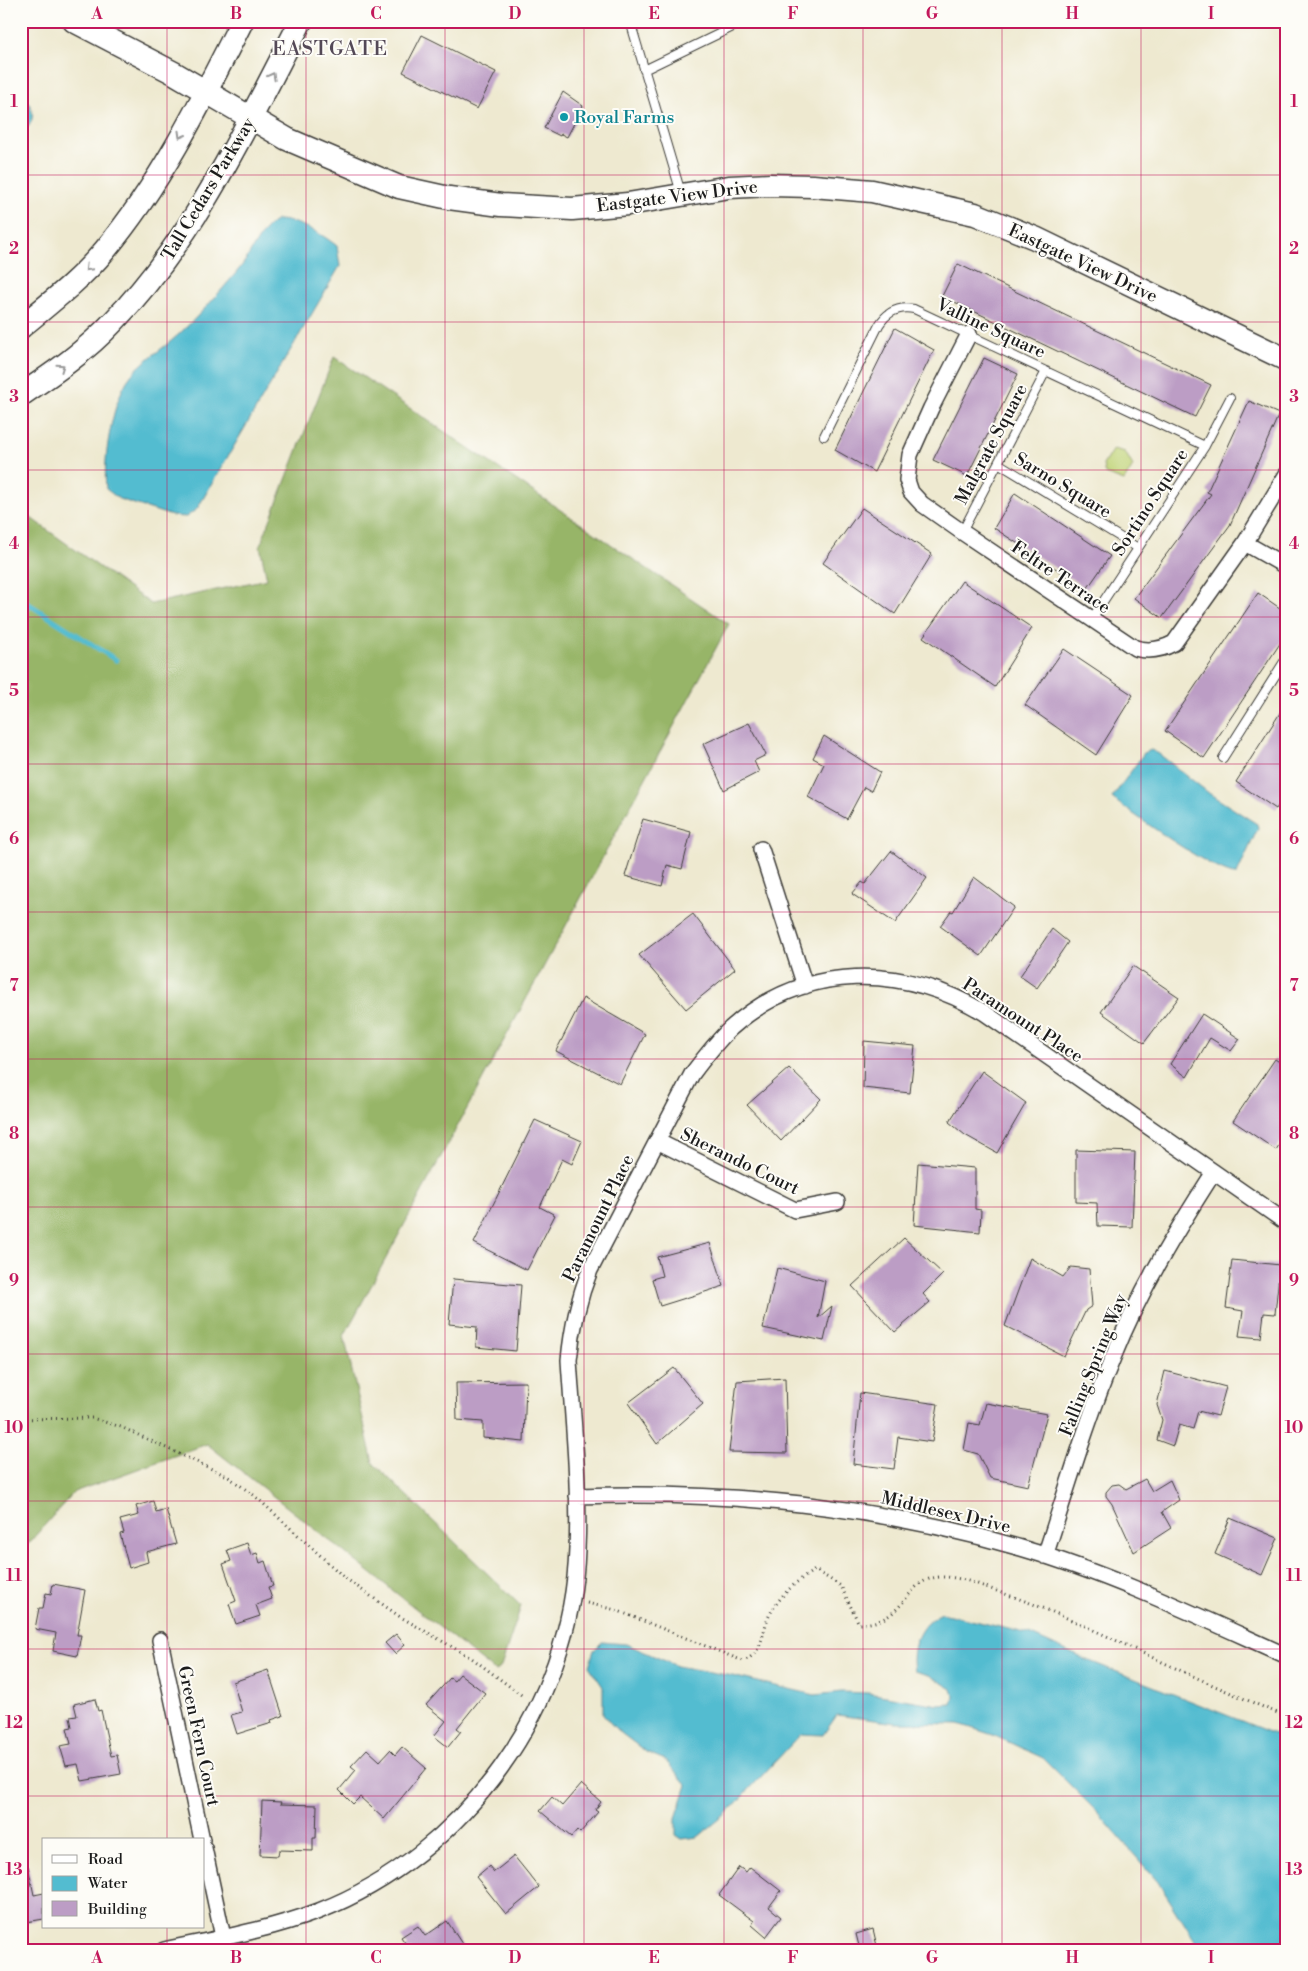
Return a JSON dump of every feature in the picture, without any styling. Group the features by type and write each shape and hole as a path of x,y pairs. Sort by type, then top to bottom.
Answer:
{"street":[{"name":"Eastgate View Drive","path":"74,21 174,74 250,119 351,168 399,187 450,198 501,205 572,209 628,204 729,187 770,185 813,186 872,192 975,214 1035,238 1287,360"},
{"path":"21,327 66,290 105,251 146,198 205,93 242,21"},
{"name":"Tall Cedars Parkway","path":"21,395 68,363 112,323 154,277 180,242 250,119 301,21"},
{"name":"Feltre Terrace","path":"969,334 930,408 910,455 907,480 911,492 922,504 962,532 1135,648 1145,651 1156,650 1174,643 1245,543 1287,474"},
{"path":"1245,543 1287,567"},
{"path":"761,849 805,986"},
{"name":"Paramount Place","path":"164,1950 279,1924 320,1910 382,1879 425,1848 452,1825 481,1793 507,1759 538,1704 562,1642 572,1600 577,1550 577,1496 569,1360 571,1332 578,1300 590,1270 692,1074 711,1048 754,1010 779,996 805,986 834,979 870,976 902,979 937,988 985,1013 1287,1223"},
{"name":"Sherando Court","path":"657,1141 796,1210 837,1202"},
{"name":"Falling Spring Way","path":"1045,1556 1095,1401 1114,1353 1143,1290 1176,1230 1214,1172"},
{"name":"Middlesex Drive","path":"577,1496 648,1494 737,1497 825,1506 957,1531 1045,1556 1167,1603 1287,1656"},
{"name":"Green Fern Court","path":"160,1640 202,1838"},
{"path":"205,1853 223,1937"}],"lane":[{"path":"630,21 682,195"},
{"path":"644,70 738,25 775,21"},
{"name":"Valline Square","path":"824,436 879,325 889,314 905,307 914,309 969,334 1205,446"},
{"name":"Malgrate Square","path":"962,532 1046,371"},
{"name":"Sortino Square","path":"1091,620 1205,446 1230,398"},
{"name":"Sarno Square","path":"998,463 1138,548"},
{"path":"1223,758 1287,656"}],"path":[{"path":"21,1420 92,1418 121,1427 227,1476 255,1496 346,1578 399,1616 473,1659 524,1698 538,1704"},
{"path":"572,1600 616,1610 743,1661 753,1657 759,1649 769,1616 792,1584 815,1570 841,1586 860,1624 885,1619 896,1612 917,1584 939,1577 959,1578 1052,1611 1216,1688 1287,1717"}],"green space":[{"path":"334,357 729,624 344,1336 373,1463 521,1606 501,1667 495,1671 207,1444 74,1492 21,1552 21,511 151,604 267,579 260,546"},
{"path":"1113,449 1125,452 1133,466 1124,481 1105,474 1103,465"}],"water":[{"path":"21,94 32,110 31,123 28,127 21,126"},
{"path":"277,220 301,225 331,241 337,246 340,266 197,509 186,517 172,516 119,499 106,489 105,477 109,434 121,392 127,381 137,368 178,335 218,294 240,268 266,229"},
{"path":"1151,750 1159,754 1210,794 1257,824 1258,828 1237,874 1213,866 1155,829 1112,798 1144,753"},
{"path":"942,1613 1029,1634 1087,1660 1287,1739 1287,1950 1201,1950 1158,1882 1098,1813 1043,1758 993,1735 959,1724 896,1723 837,1715 823,1735 801,1734 727,1813 698,1837 682,1839 676,1835 676,1818 687,1785 665,1760 646,1752 617,1730 603,1715 603,1687 589,1666 594,1650 602,1642 626,1644 677,1666 732,1676 815,1695 841,1692 868,1693 939,1705 952,1704 954,1696 952,1689 929,1675 914,1671 913,1662 915,1645 922,1629 934,1617"}],"building":[{"path":"422,35 496,72 477,109 403,72"},
{"name":"Royal Farms","path":"563,92 583,106 567,137 561,134 560,136 544,128"},
{"path":"958,264 1211,385 1195,417 942,296"},
{"path":"895,328 934,350 874,472 835,450"},
{"path":"984,358 1018,374 967,476 933,460"},
{"path":"1249,401 1279,414 1230,525 1162,618 1134,598 1211,494 1207,492"},
{"path":"1015,493 1110,556 1087,589 994,528"},
{"path":"862,508 932,554 895,614 823,563"},
{"path":"962,581 1032,628 995,687 923,637"},
{"path":"1258,593 1287,613 1287,633 1204,758 1165,731"},
{"path":"1064,649 1133,695 1096,755 1025,705"},
{"path":"1287,702 1287,792 1276,809 1236,782"},
{"path":"749,723 766,755 754,761 759,772 724,790 703,744"},
{"path":"824,736 880,772 871,791 864,787 847,819 808,797 824,764 813,758"},
{"path":"643,819 691,832 682,869 667,865 662,886 625,876"},
{"path":"891,851 927,878 895,923 852,894 862,882 865,884"},
{"path":"974,877 1014,907 981,956 940,926 951,911 953,912"},
{"path":"693,914 735,969 686,1009 639,955"},
{"path":"1052,929 1068,942 1037,988 1020,976"},
{"path":"1133,966 1179,997 1144,1043 1101,1012"},
{"path":"583,998 645,1034 620,1084 556,1051"},
{"path":"1202,1014 1240,1039 1231,1051 1210,1038 1187,1077 1170,1064"},
{"path":"864,1041 915,1046 910,1093 863,1088"},
{"path":"1275,1059 1287,1067 1287,1132 1276,1150 1233,1121"},
{"path":"789,1068 821,1099 781,1141 747,1105"},
{"path":"982,1071 1026,1103 997,1153 965,1135 949,1122"},
{"path":"535,1120 582,1141 572,1164 562,1159 540,1207 555,1215 527,1270 474,1243"},
{"path":"1076,1150 1135,1152 1132,1227 1098,1226 1097,1203 1076,1202"},
{"path":"918,1163 975,1168 975,1209 981,1210 980,1232 914,1225"},
{"path":"904,1238 943,1274 923,1294 930,1302 895,1332 852,1286"},
{"path":"710,1243 724,1286 660,1306 652,1279 662,1276 657,1257"},
{"path":"1030,1258 1063,1277 1071,1267 1089,1269 1092,1306 1086,1310 1064,1356 1005,1326"},
{"path":"1232,1260 1280,1265 1275,1314 1264,1313 1261,1338 1239,1336 1243,1311 1226,1308"},
{"path":"777,1268 825,1281 818,1318 832,1306 824,1341 763,1328"},
{"path":"453,1279 521,1285 516,1351 476,1347 477,1327 449,1324"},
{"path":"674,1368 703,1404 657,1444 628,1403"},
{"path":"1165,1371 1226,1387 1218,1416 1198,1411 1193,1429 1179,1425 1173,1446 1157,1440 1162,1420 1157,1405"},
{"path":"785,1378 787,1453 729,1452 737,1381"},
{"path":"526,1382 524,1442 483,1438 483,1422 457,1420 456,1383"},
{"path":"860,1393 938,1404 932,1442 898,1437 894,1469 853,1464"},
{"path":"986,1403 1047,1414 1028,1486 990,1478 978,1454 964,1450 969,1423 980,1425"},
{"path":"1145,1479 1152,1491 1170,1480 1179,1500 1162,1512 1171,1528 1134,1552 1112,1504 1106,1496 1106,1492 1112,1485 1119,1484 1126,1489"},
{"path":"153,1501 156,1512 166,1509 176,1544 146,1552 148,1562 129,1568 120,1534 124,1533 120,1520 139,1515 136,1506"},
{"path":"1230,1518 1278,1538 1262,1575 1215,1554"},
{"path":"247,1543 251,1555 257,1553 260,1563 265,1561 273,1586 268,1587 272,1599 256,1605 260,1616 236,1624 229,1604 236,1601 223,1564 231,1561 227,1550"},
{"path":"53,1584 85,1590 77,1635 81,1635 77,1656 53,1651 56,1633 35,1629 39,1608 43,1608 46,1593 51,1594"},
{"path":"396,1634 405,1645 395,1654 385,1643"},
{"path":"268,1670 283,1716 271,1720 272,1723 237,1734 231,1715 242,1712 233,1682"},
{"path":"460,1674 485,1693 457,1728 461,1731 448,1747 434,1736 446,1721 426,1705 450,1678 454,1681"},
{"path":"95,1699 98,1711 101,1710 111,1756 117,1755 121,1774 82,1781 78,1764 66,1766 60,1746 71,1744 67,1728 72,1727 70,1717 77,1716 74,1704"},
{"path":"402,1747 426,1768 384,1819 360,1797 353,1804 339,1790 356,1770 351,1766 367,1749 380,1761 390,1750 395,1755"},
{"path":"581,1784 601,1802 595,1810 598,1812 580,1833 577,1830 571,1837 540,1811 552,1797 562,1806"},
{"path":"262,1801 281,1802 280,1804 317,1805 316,1838 313,1838 313,1851 279,1850 278,1856 260,1855"},
{"path":"514,1856 539,1887 506,1914 476,1877 489,1866 494,1872"},
{"path":"28,1866 34,1895 42,1893 42,1919 26,1922 25,1915 21,1916 21,1867"},
{"path":"739,1867 746,1872 750,1867 781,1891 769,1907 781,1917 766,1937 752,1925 754,1921 719,1895"},
{"path":"447,1921 466,1950 404,1950 408,1947 401,1937 418,1926 425,1936"},
{"path":"873,1929 877,1946 860,1950 856,1934"}],"waterway":[{"path":"21,599 116,660"}],"place":[{"name":"Royal Farms","path":"564,117"}],"district":[{"name":"EASTGATE","path":"330,48"}]}
